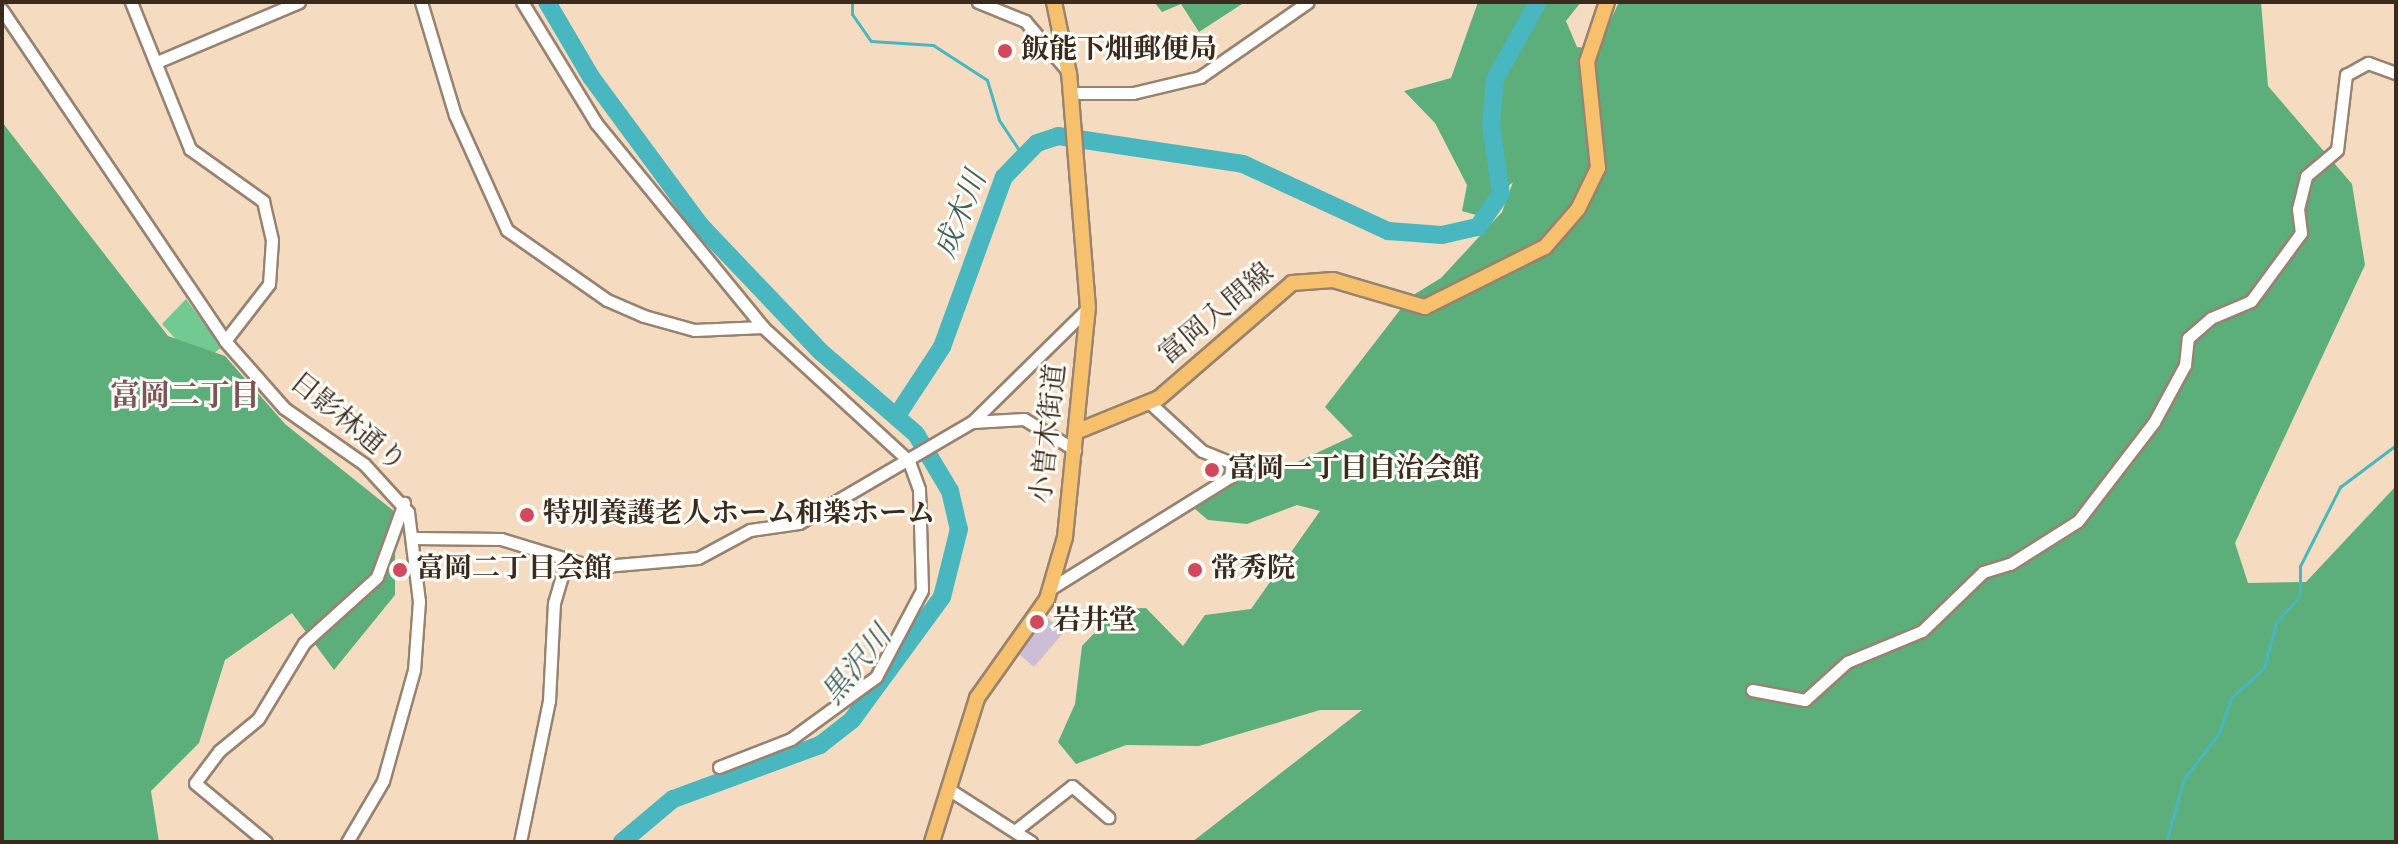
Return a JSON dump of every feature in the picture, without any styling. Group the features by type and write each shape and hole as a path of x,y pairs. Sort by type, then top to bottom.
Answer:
{"main road":[{"name":"小曽木街道","path":"932,842 953,792 987,676 1053,587 1078,431 1088,308 1072,97 1054,2"},
{"name":"富岡入間線","path":"1078,431 1151,404 1292,283 1333,280 1425,307 1545,247 1578,209 1598,168 1587,62 1607,2"}],"street":[{"path":"131,2 190,149 263,201 272,240 269,284 225,341"},
{"path":"157,62 299,2"},
{"path":"421,2 455,115 507,230 607,300 644,316 694,330 763,327"},
{"path":"522,2 602,132 763,327 913,457 919,489 922,590 876,677 791,739 719,767"},
{"path":"978,2 1032,26 1069,74"},
{"path":"1072,97 1133,93 1200,77 1308,2"},
{"name":"日影林通り","path":"2,10 225,341 284,408 404,503 414,538 414,670 383,781 347,842"},
{"path":"1752,690 1805,700 1847,662 1922,631 1983,572 2010,564 2078,521 2154,422 2185,365 2188,338 2211,318 2251,301 2301,233 2298,209 2306,176 2337,150 2346,75 2368,63 2396,73"},
{"path":"414,538 501,539 566,562 707,557 744,532 799,523 972,422 1088,308"},
{"path":"1053,587 1230,477 1232,463 1202,451 1151,404"},
{"path":"972,422 1024,419 1075,450"},
{"path":"266,842 195,783 219,751 258,719 304,643 377,577 404,503"},
{"path":"520,842 549,701 554,603 566,562"},
{"path":"1016,830 1072,786 1108,817"},
{"path":"953,792 1031,842"}],"shaded area":[{"path":"1044,615 1064,632 1034,667 1014,650"}],"green space":[{"path":"1154,2 1245,2 1199,32 1181,4 1162,12"},
{"path":"1478,2 1581,2 1566,21 1577,47 1597,49 1619,2 2261,2 2268,86 2352,184 2365,265 2235,543 2248,583 2306,582 2396,486 2396,842 1192,842 1362,710 1320,710 1199,746 1126,745 1076,764 1058,742 1075,704 1082,646 1117,609 1146,608 1183,646 1205,615 1251,609 1320,511 1297,505 1247,524 1208,520 1195,509 1198,491 1249,463 1293,464 1353,436 1325,407 1410,297 1441,278 1502,212 1513,182 1476,215 1462,211 1467,185 1435,123 1404,91 1451,78"},
{"path":"2,122 168,336 225,356 285,424 395,512 395,595 334,670 292,613 225,660 199,743 151,791 159,842 2,842"},
{"path":"186,299 222,347 199,365 162,324"}],"waterway":[{"name":"黒沢川","path":"547,2 591,77 700,225 821,352 916,434 950,491 959,529 942,597 852,720 820,745 673,799 622,842"},
{"path":"852,2 852,14 871,41 933,45 987,80 999,120 1023,156"},
{"name":"成木川","path":"898,414 942,347 1004,177 1037,143 1058,136 1243,164 1388,231 1442,235 1478,227 1501,194 1491,125 1495,79 1538,2"},
{"path":"2166,842 2184,779 2219,733 2231,698 2264,668 2276,623 2300,595 2300,566 2340,487 2396,445"}],"place":[{"name":"飯能下畑郵便局","path":"1005,51"},
{"name":"富岡一丁目自治会館","path":"1212,470"},
{"name":"特別養護老人ホーム和楽ホーム","path":"527,515"},
{"name":"富岡二丁目会館","path":"400,570"},
{"name":"常秀院","path":"1195,570"},
{"name":"岩井堂","path":"1037,622"}],"district":[{"name":"富岡二丁目","path":"185,397"}]}
